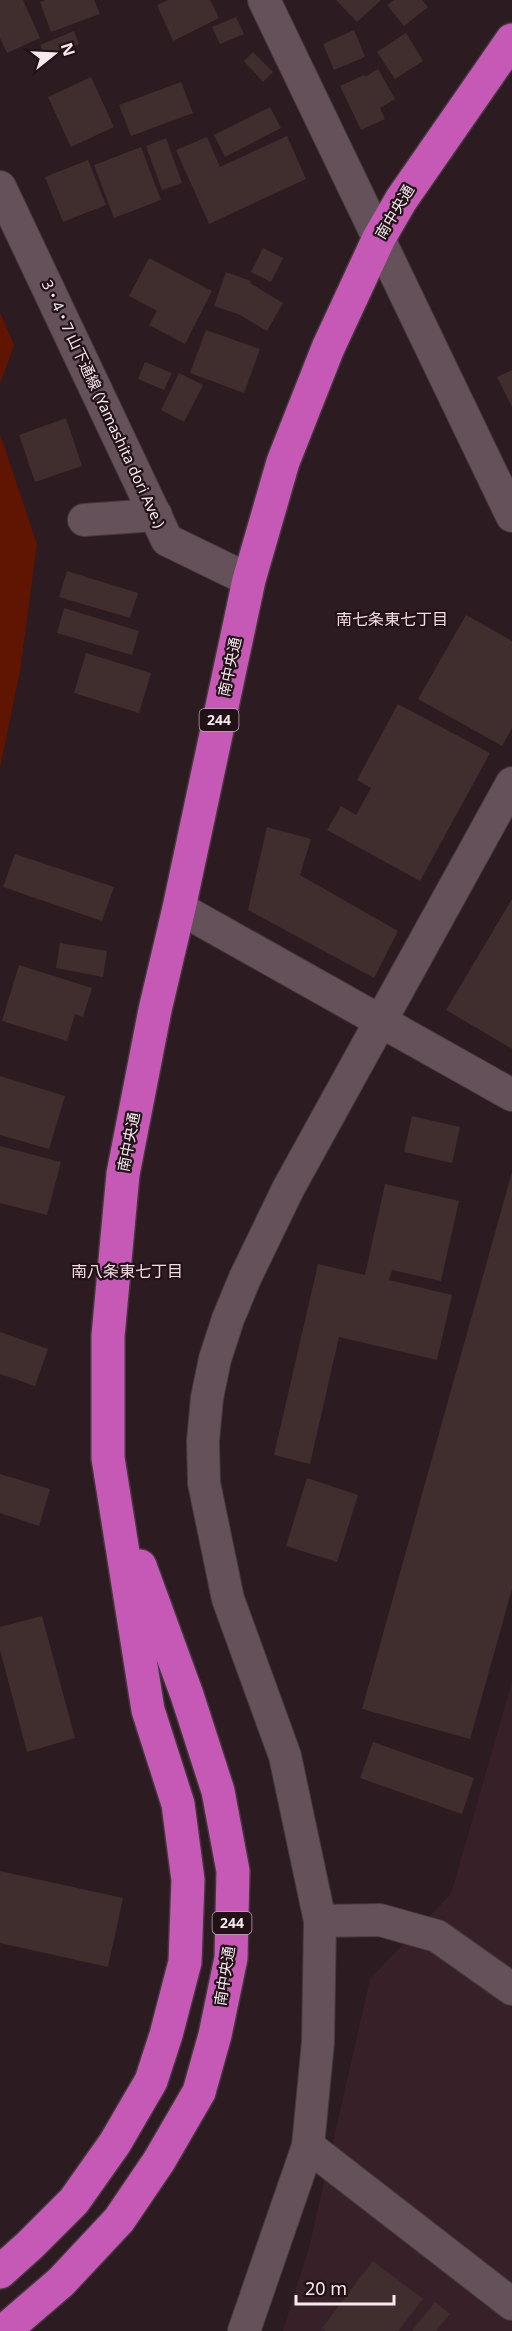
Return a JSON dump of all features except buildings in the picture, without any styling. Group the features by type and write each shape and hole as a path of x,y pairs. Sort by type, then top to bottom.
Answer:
{"highway":[{"name":"南中央通","path":"0,2272 74,2201 115,2143 151,2081 185,1962 188,1880 178,1804 148,1710 108,1458 108,1336 123,1174 155,1010 249,580 283,462 328,348 379,238 401,200 512,40"},
{"name":"南中央通","path":"4,2331 61,2282 119,2220 159,2161 199,2092 215,2035 231,1958 233,1871 218,1791 187,1695 144,1579 108,1458"}],"street":[{"path":"264,0 512,516"},
{"name":"3・4・7 山下通線 (Yamashita dori Ave.)","path":"0,187 168,540 249,580"},
{"path":"84,520 156,515"},
{"path":"244,2331 308,2146 318,2042 320,1921 285,1756 228,1599 204,1483 203,1441 207,1398 215,1359 228,1319 288,1189 512,783"},
{"path":"179,908 512,1095"},
{"path":"320,1921 380,1920 437,1936 512,1989"},
{"path":"308,2146 512,2304"}],"shaded area":[{"path":"0,312 14,345 0,384"},
{"path":"0,434 37,544 20,671 0,768"},
{"path":"512,1682 512,2331 283,2331 310,2244 370,1979 451,1894"}],"district":[{"name":"南七条東七丁目","path":"392,619"},
{"name":"南八条東七丁目","path":"127,1271"}]}
